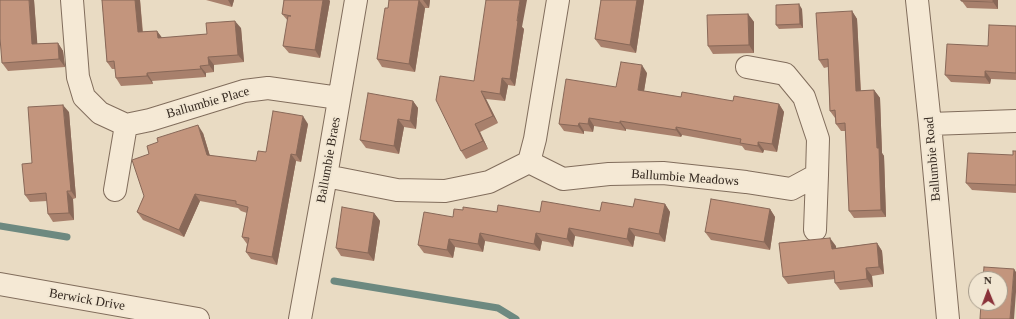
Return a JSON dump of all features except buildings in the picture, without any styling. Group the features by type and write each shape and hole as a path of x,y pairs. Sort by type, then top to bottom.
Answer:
{"street":[{"path":"72,0 78,77 84,97 100,114 126,125 115,190"},
{"name":"Ballumbie Braes","path":"300,319 356,0"},
{"path":"326,176 397,190 445,191 489,182 530,162 558,0"},
{"name":"Ballumbie Road","path":"917,0 948,319"},
{"path":"747,67 785,74 804,97 818,138 815,230"},
{"name":"Ballumbie Place","path":"126,125 150,120 244,91 268,88 339,98"},
{"path":"930,124 1016,121"},
{"name":"Ballumbie Meadows","path":"530,162 563,179 609,174 663,173 746,182 791,189 817,175"},
{"name":"Berwick Drive","path":"0,284 198,319"}],"waterway":[{"path":"0,226 67,237"},
{"path":"334,281 498,308 516,319"}]}
